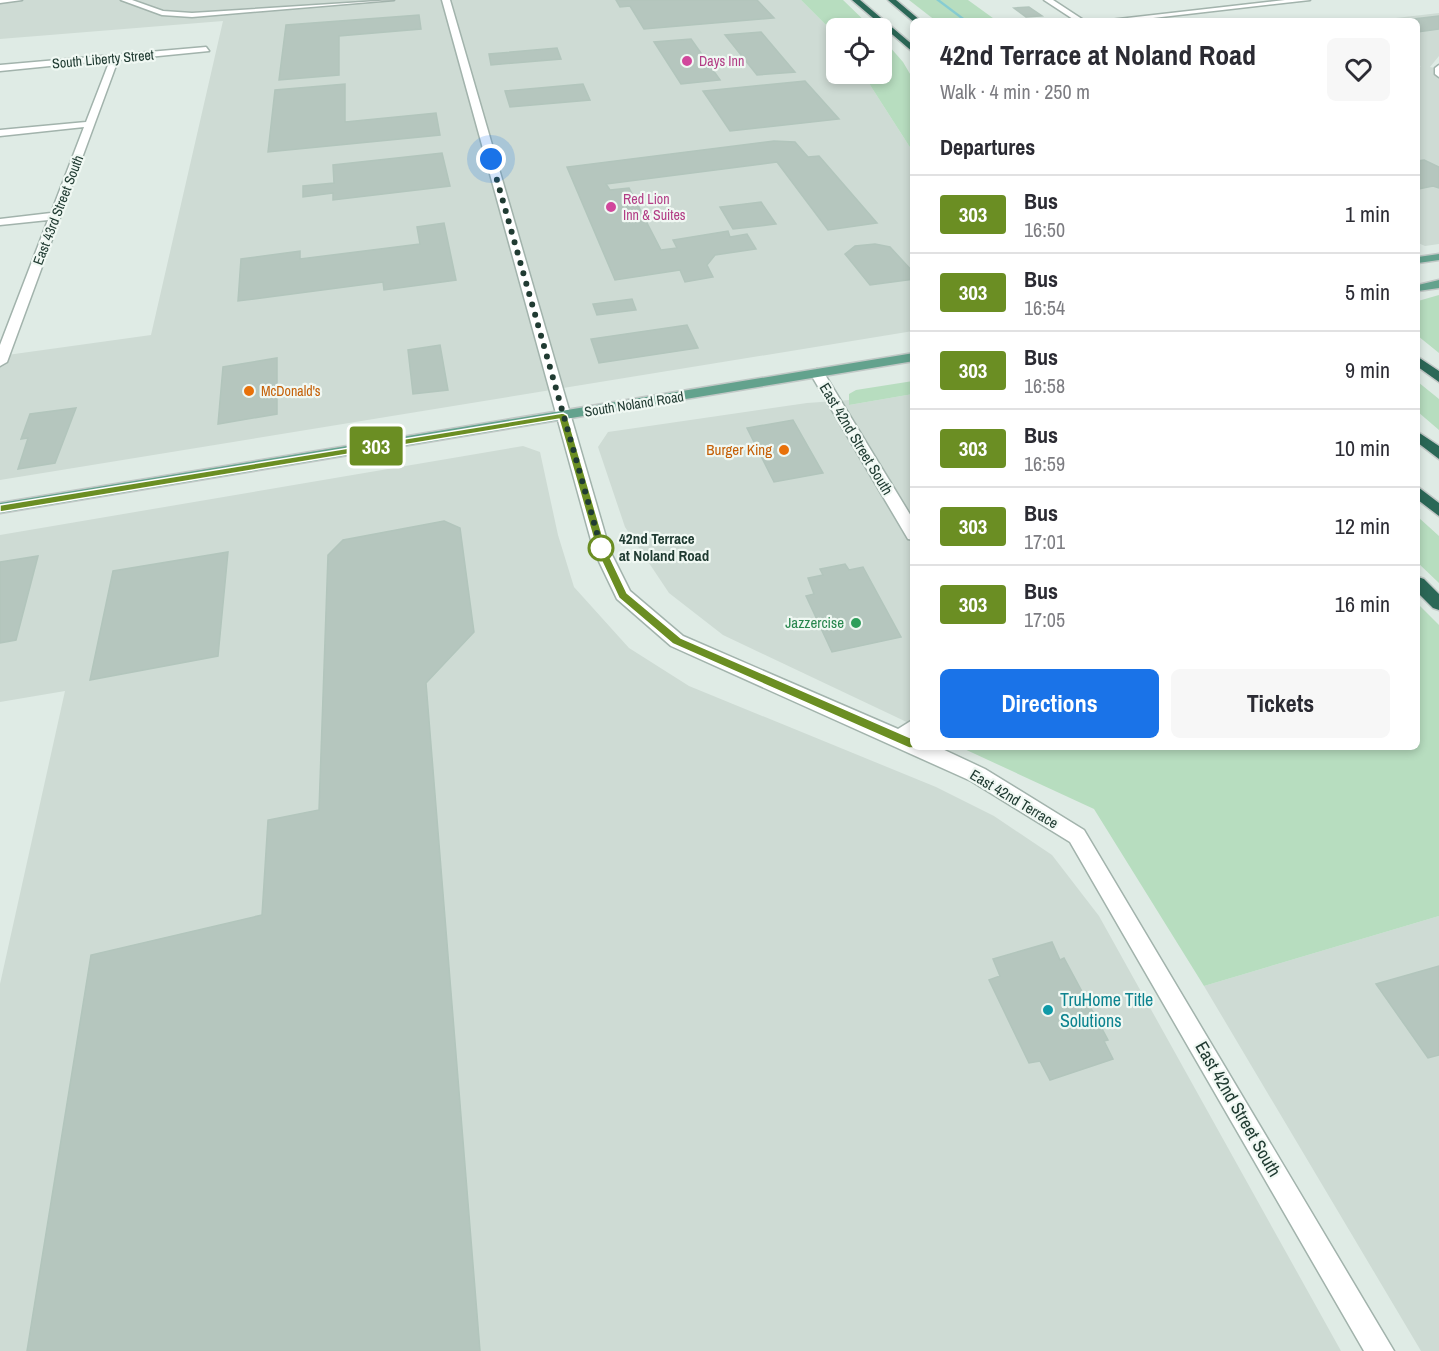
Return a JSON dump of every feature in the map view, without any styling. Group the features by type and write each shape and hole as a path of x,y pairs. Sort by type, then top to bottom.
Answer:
{"highway":[{"path":"856,0 910,48"},
{"path":"892,0 913,18"},
{"path":"1420,363 1439,378"},
{"path":"1420,438 1439,454"},
{"path":"1420,494 1439,511"},
{"path":"1420,585 1439,604"}],"main road":[{"path":"1420,260 1439,257"},
{"path":"1420,288 1439,284"},
{"name":"South Noland Road","path":"0,508 910,358"}],"street":[{"path":"0,1 18,0"},
{"path":"125,0 162,13 192,15 390,0"},
{"name":"East 42nd Terrace","path":"446,0 602,551 623,595 677,641 910,738"},
{"path":"1048,0 1076,18"},
{"path":"1205,0 1237,17"},
{"path":"1134,18 1306,0"},
{"name":"South Liberty Street","path":"0,68 206,49"},
{"name":"East 43rd Street South","path":"0,362 115,57"},
{"path":"1439,68 1439,74"},
{"path":"0,133 90,124"},
{"path":"0,222 55,216"},
{"name":"East 42nd Street South","path":"817,374 910,528"},
{"name":"East 42nd Terrace","path":"932,750 978,775 1077,836 1096,866"},
{"name":"East 42nd Street South","path":"1096,866 1380,1351"}],"shaded area":[{"path":"0,0 801,0 826,25 826,84 869,84 910,147 910,331 0,480 0,356 151,335 223,21 0,39"},
{"path":"1439,13 1439,56 1430,67 1439,69 1439,244 1425,246 1420,244 1420,18 1396,18"},
{"path":"910,395 910,724 723,635 669,593 625,527 598,447 608,432 807,403 849,400 849,405"},
{"path":"523,446 540,452 558,535 574,587 629,648 689,686 936,787 994,816 1052,855 1099,916 1341,1351 0,1351 0,984 65,691 0,702 0,535"},
{"path":"1439,916 1439,1351 1421,1351 1204,986"}],"green space":[{"path":"801,0 843,0 862,18 826,18 826,25"},
{"path":"909,0 968,0 993,18 932,18"},
{"path":"892,49 910,74 910,147 869,84 892,84"},
{"path":"1439,295 1439,353 1420,338 1420,300"},
{"path":"910,381 910,395 849,405 849,394 856,390"},
{"path":"1420,384 1439,399 1439,430 1420,414"},
{"path":"1420,519 1439,536 1439,583 1420,565"},
{"path":"1420,606 1439,625 1439,916 1204,986 1094,809 966,750 1420,750"}],"building":[{"path":"616,0 757,0 774,18 644,29 630,6 620,7"},
{"path":"1029,7 1042,16 1026,17 1014,8"},
{"path":"419,15 421,29 339,36 339,75 279,80 286,25"},
{"path":"1439,16 1439,29 1420,32 1420,18"},
{"path":"761,32 795,72 757,75 725,35"},
{"name":"Days Inn","path":"691,39 720,80 681,84 654,42"},
{"path":"557,48 561,59 491,65 489,54"},
{"path":"805,81 839,119 730,131 703,91"},
{"path":"345,84 345,122 436,113 440,135 268,152 275,90"},
{"path":"583,84 590,100 510,107 505,91"},
{"name":"Red Lion Inn & Suites","path":"774,141 795,142 808,157 819,156 877,223 828,230 777,162 606,184 610,190 629,188 661,250 677,248 673,240 728,231 730,237 747,234 756,249 715,255 707,265 713,277 685,282 680,270 615,280 567,167"},
{"path":"442,153 450,186 333,200 333,193 303,197 303,186 334,183 333,165"},
{"path":"1424,160 1439,167 1439,188 1433,186 1420,189 1420,161"},
{"path":"761,202 776,224 733,229 720,207"},
{"path":"444,223 456,280 384,290 383,282 238,301 241,259 300,251 300,259 420,244 417,227"},
{"path":"875,244 890,247 910,269 910,280 870,285 845,254 855,246"},
{"path":"632,299 636,310 597,315 593,304"},
{"path":"687,325 698,348 599,363 591,339"},
{"path":"440,345 448,390 413,394 408,350"},
{"name":"McDonald's","path":"277,358 277,414 218,424 223,367"},
{"path":"76,408 55,463 18,469 28,438 21,439 30,414"},
{"name":"Burger King","path":"793,420 823,473 774,482 747,428"},
{"path":"444,521 460,528 474,632 426,683 480,1351 27,1351 91,955 262,915 268,820 319,810 328,555 343,540"},
{"path":"228,552 218,656 90,680 113,571"},
{"path":"38,556 16,640 0,643 0,562"},
{"path":"845,564 849,570 863,567 901,637 832,652 806,596 814,594 808,578 823,575 820,569"},
{"name":"TruHome Title Solutions","path":"1052,942 1060,960 1064,958 1108,1040 1104,1041 1113,1059 1050,1080 1040,1061 1029,1063 989,980 1000,976 993,959"},
{"path":"1439,966 1439,1055 1428,1058 1376,984"}],"waterway":[{"path":"938,0 962,18"}],"bus line":[{"name":"303","path":"0,508 563,415 602,551 623,595 677,641 910,743"}],"place":[{"name":"Days Inn","path":"687,61"},
{"name":"Red Lion Inn & Suites","path":"611,207"},
{"name":"McDonald's","path":"249,391"},
{"name":"Burger King","path":"784,450"},
{"name":"42nd Terrace at Noland Road","path":"601,548"},
{"name":"Jazzercise","path":"856,623"},
{"name":"TruHome Title Solutions","path":"1048,1010"}],"route":[{"path":"491,159 602,551 601,548"}]}
